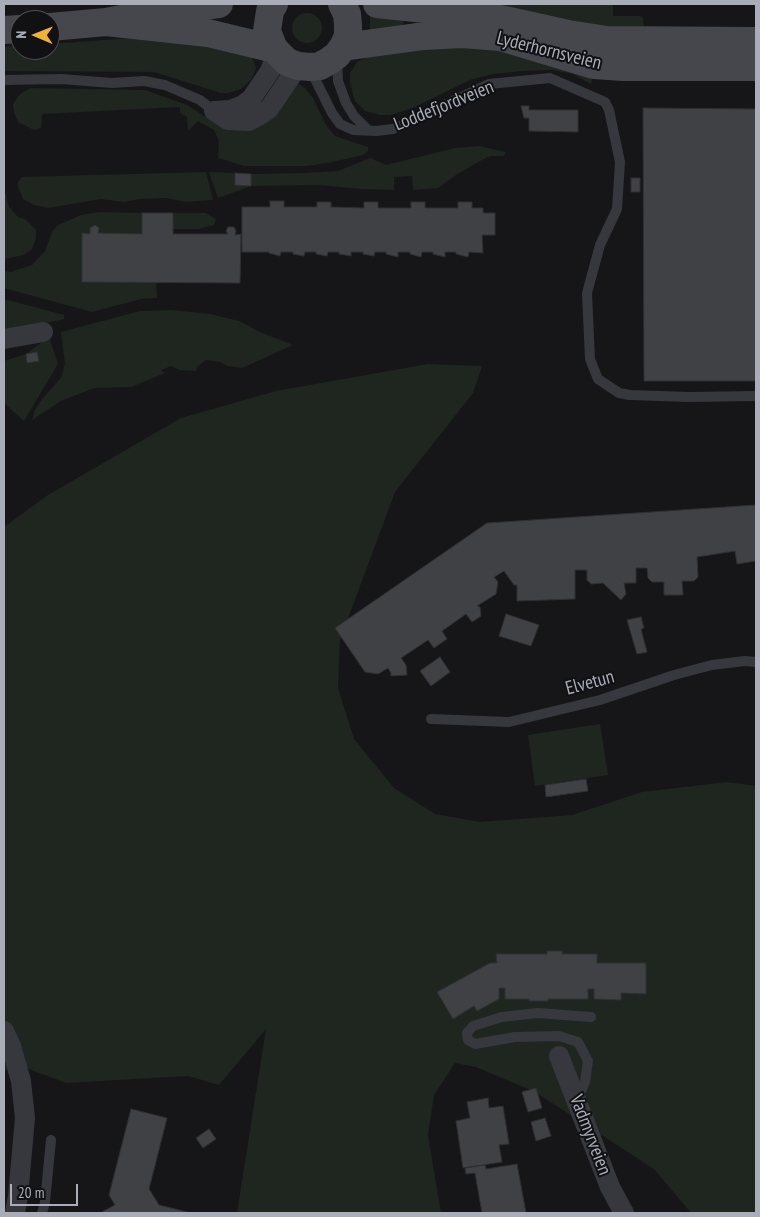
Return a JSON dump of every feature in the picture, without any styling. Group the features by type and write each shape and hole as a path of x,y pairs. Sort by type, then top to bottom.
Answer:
{"main road":[{"path":"60,26 106,22 162,11 219,4"},
{"path":"274,4 267,21 267,31 290,59"},
{"path":"340,51 348,36 347,14 342,4"},
{"name":"Lyderhornsveien","path":"377,4 482,16 607,40 756,41"},
{"path":"106,22 208,32 290,59"},
{"name":"Lyderhornsveien","path":"290,59 329,62 340,51 424,36 462,34 502,38 594,65 623,67 756,67"}],"street":[{"path":"214,111 231,110 243,105 251,99 270,71 290,59"},
{"path":"4,339 43,332"},
{"path":"4,1030 11,1046 20,1081 25,1118 15,1213"},
{"name":"Vadmyrveien","path":"559,1056 610,1187 624,1213"}],"lane":[{"name":"Loddefjordveien","path":"340,51 338,81 346,103 354,116 368,130"},
{"name":"Loddefjordveien","path":"290,59 340,124 354,130 377,131 392,129 489,84 550,78 605,102 609,110 620,162 617,208 600,245 587,292 590,360 598,379 619,393 630,395 689,397 756,396"},
{"path":"4,80 61,79 112,83 144,81 165,85 200,100 214,111"},
{"name":"Elvetun","path":"431,719 508,722 600,700 674,675 712,665 746,661 756,662"},
{"path":"577,1100 585,1082 588,1061 578,1042 559,1036 550,1036 515,1038 475,1044 468,1040 467,1033 473,1026 502,1016 538,1013 591,1017"},
{"path":"42,1213 45,1202 51,1140"}],"shaded area":[{"path":"474,4 613,4 613,16 640,16 643,18 644,29 639,33"},
{"path":"307,13 317,18 322,28 317,38 307,43 297,38 292,28 297,18"},
{"path":"370,15 404,19 403,28 370,33"},
{"path":"132,38 235,49 252,57 256,68 251,80 241,89 228,93 221,93 154,72 4,71 4,47 10,47 10,60 60,60 60,43"},
{"path":"454,40 594,69 591,84 573,74 552,70 523,71 493,74 470,80 413,108 391,115 380,115 365,111 355,101 350,83 350,73 357,62 370,56"},
{"path":"296,83 305,88 313,98 326,125 335,136 368,147 368,151 363,155 308,166 244,166 218,158 219,141 214,130 198,121 188,131 187,117 180,113 180,107 42,114 41,128 34,130 18,122 13,104 20,94 31,88 145,90 187,105 224,129"},
{"path":"479,146 506,152 504,156 490,156 478,162 438,188 413,190 412,176 394,177 394,190 319,185 251,186 251,174 338,171 370,158 386,165 455,148"},
{"path":"206,172 213,200 186,202 166,198 124,202 101,199 48,208 34,205 23,199 18,186 18,182 22,177"},
{"path":"209,172 235,173 235,185 251,186 218,198"},
{"path":"4,194 6,194 9,207 18,217 25,219 36,230 36,238 32,249 24,255 4,259"},
{"path":"100,212 142,213 142,234 82,234 82,282 156,283 157,298 141,299 92,312 4,288 4,271 11,272 32,265 45,251 52,232 58,225 81,215"},
{"path":"173,213 206,213 216,219 214,225 199,229 173,229"},
{"path":"4,299 64,315 64,319 4,332"},
{"path":"171,310 210,314 239,321 260,332 293,345 242,368 206,360 197,367 196,371 179,370 171,366 161,370 165,373 131,387 94,388 61,401 32,420 35,410 42,399 61,378 65,364 61,332 140,311"},
{"path":"49,337 58,364 24,421 4,403 4,361 26,354"},
{"path":"428,364 482,366 473,393 395,492 340,640 338,688 354,739 394,788 435,814 480,822 572,815 642,792 727,782 756,786 756,1213 691,1213 654,1169 535,1092 476,1067 455,1063 434,1095 428,1135 441,1213 237,1213 266,1029 219,1085 188,1076 66,1083 13,1063 4,1072 4,527 48,495 181,418 276,391"},
{"path":"600,724 608,775 535,786 528,735"}],"building":[{"path":"521,106 529,106 529,110 578,110 578,132 529,131 529,118 524,118"},
{"path":"643,108 756,109 756,381 644,381"},
{"path":"235,173 251,174 251,186 235,185"},
{"path":"631,178 640,178 640,192 631,192"},
{"path":"270,201 284,201 284,207 317,207 317,202 331,202 331,207 364,208 364,202 378,202 378,208 411,208 411,202 425,202 425,208 458,208 458,202 472,202 472,208 483,208 483,213 495,213 495,235 482,235 483,253 469,252 468,257 456,254 456,252 445,252 445,257 433,254 433,252 422,252 421,257 410,254 410,252 398,252 398,257 386,254 386,252 375,252 374,256 363,254 363,252 351,252 351,256 339,254 339,252 328,252 327,256 316,254 316,252 305,252 304,256 293,254 293,252 281,252 280,256 269,252 242,252 242,207 270,207"},
{"path":"142,213 173,213 173,234 228,234 226,231 228,227 234,227 235,235 241,234 240,283 82,282 82,233 90,234 90,228 95,225 99,228 98,233 142,234"},
{"path":"37,352 39,361 27,363 26,354"},
{"path":"756,505 756,561 737,564 735,551 697,557 698,577 694,581 682,581 683,595 664,595 664,582 652,582 648,578 647,568 636,568 636,583 624,583 626,594 621,600 603,583 591,584 587,580 587,570 575,570 575,599 517,601 517,585 514,585 504,571 494,577 498,582 496,594 477,606 480,607 481,616 472,622 466,614 442,631 447,639 434,648 428,640 401,658 406,665 407,675 391,676 388,668 378,674 365,672 335,628 487,523"},
{"path":"506,614 539,625 531,646 499,636"},
{"path":"641,617 644,628 641,629 647,652 637,654 627,620"},
{"path":"440,657 450,672 431,686 420,671"},
{"path":"586,779 588,791 546,797 545,785"},
{"path":"547,951 562,951 562,954 597,954 597,963 646,963 646,994 621,993 621,1000 594,999 594,989 588,989 588,999 529,1001 529,999 505,999 505,988 499,988 499,999 477,1011 474,1006 453,1019 437,992 490,963 497,963 496,954 547,954"},
{"path":"536,1088 542,1108 528,1112 522,1092"},
{"path":"488,1098 489,1108 503,1106 509,1144 499,1145 502,1162 463,1168 456,1121 470,1118 467,1102"},
{"path":"131,1109 167,1118 149,1189 159,1205 191,1213 100,1213 115,1205 109,1195"},
{"path":"545,1118 551,1136 536,1141 531,1122"},
{"path":"209,1129 216,1139 203,1148 196,1138"},
{"path":"517,1164 526,1213 482,1213 475,1173 466,1174 465,1168 485,1165 486,1169"}]}
